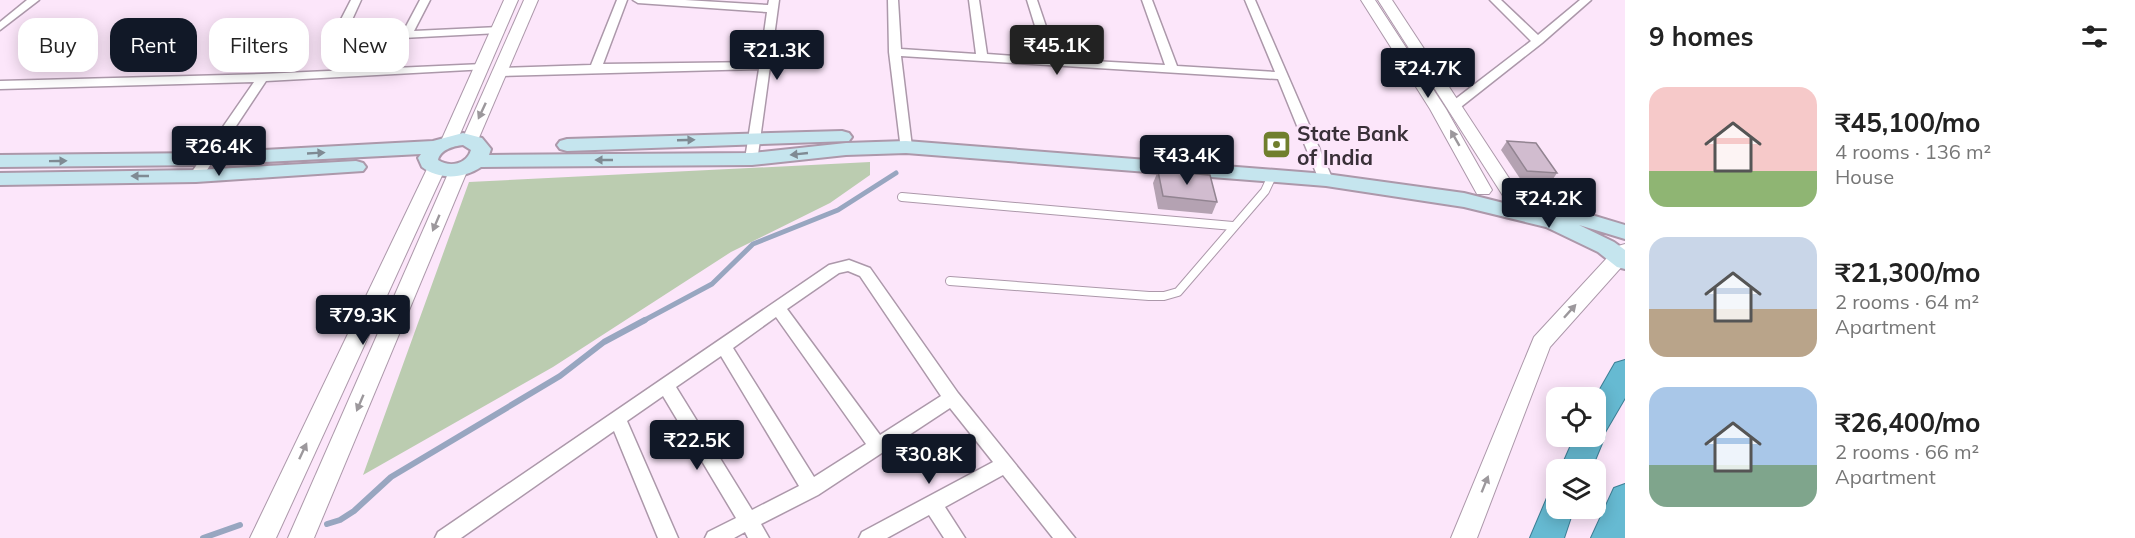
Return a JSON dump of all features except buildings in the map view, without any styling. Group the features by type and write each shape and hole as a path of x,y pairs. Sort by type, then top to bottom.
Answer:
{"highway":[{"path":"1606,406 1625,371"},
{"path":"1608,538 1625,498"},
{"path":"1547,538 1554,519"}],"main road":[{"path":"0,179 196,176 438,155 755,138 905,142 1323,172 1490,191 1580,233 1623,257"},
{"path":"0,161 438,155 752,159 905,142 1272,176 1323,172"},
{"path":"1516,205 1625,232"}],"street":[{"path":"0,27 34,0"},
{"path":"346,18 356,0"},
{"path":"409,30 425,0"},
{"path":"511,0 483,67 438,155 266,532 304,533 471,155 501,72 531,0"},
{"path":"596,68 622,0"},
{"path":"638,0 773,5 752,159"},
{"path":"893,0 895,52 905,142"},
{"path":"974,0 982,57"},
{"path":"1032,0 1052,61"},
{"path":"1147,0 1172,68"},
{"path":"1250,0 1323,172"},
{"path":"1368,0 1490,191"},
{"path":"1385,0 1453,107 1490,191"},
{"path":"1495,0 1538,41"},
{"path":"1453,107 1538,41 1583,1"},
{"path":"409,36 499,30"},
{"path":"895,52 1282,76"},
{"path":"501,72 764,65"},
{"path":"0,85 262,78 483,67"},
{"path":"196,176 262,78"},
{"path":"1464,538 1541,343 1623,257"},
{"path":"445,538 834,269 849,265 865,272 952,398 1065,538"},
{"path":"778,308 877,446"},
{"path":"723,346 811,489"},
{"path":"666,386 754,530"},
{"path":"715,538 754,530 811,489 952,398"},
{"path":"617,418 668,538"},
{"path":"869,538 1006,464"},
{"path":"932,504 956,538"}],"lane":[{"path":"950,282 1164,296 1178,291 1265,191 1272,176"},
{"path":"902,197 1233,226"}],"green space":[{"path":"870,162 870,175 830,203 731,252 553,367 363,475 469,182"}],"waterway":[{"path":"643,321 712,284 753,244 838,210 896,173"},
{"path":"327,524 340,520 354,511 391,477 560,376 604,342 645,320"},
{"path":"203,538 240,525"}],"place":[{"name":"State Bank of India","path":"1276,145"}]}
